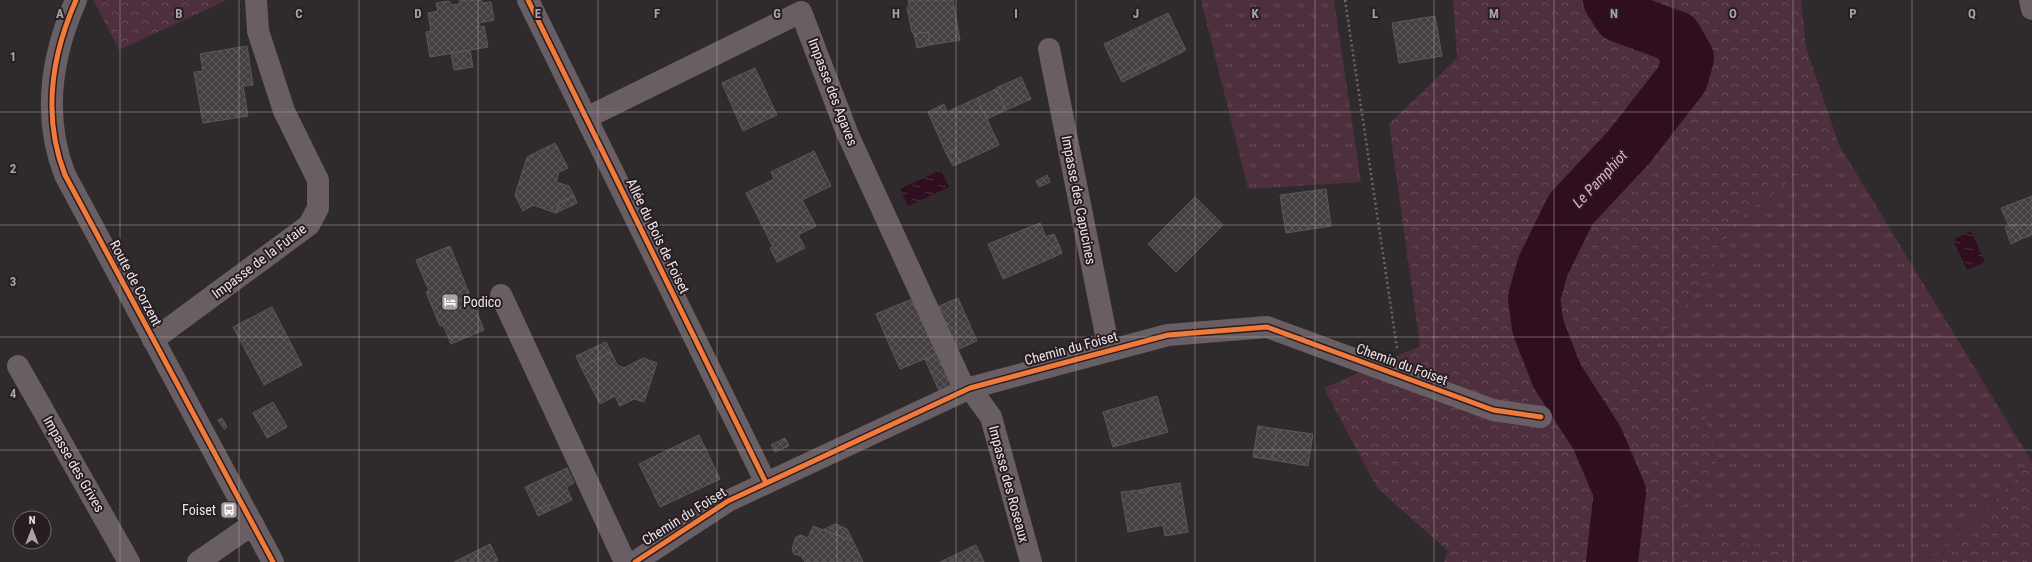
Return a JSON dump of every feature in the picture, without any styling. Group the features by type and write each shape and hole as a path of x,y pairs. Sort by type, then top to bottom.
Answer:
{"street":[{"name":"Route de Corzent","path":"76,0 60,42 51,86 51,109 57,150 65,175 273,562"},
{"name":"Impasse de la Futaie","path":"153,340 309,225 318,208 318,180 284,111 258,31 256,0"},
{"name":"Allée du Bois de Foiset","path":"528,0 766,483"},
{"path":"2030,0 2032,9"},
{"name":"Impasse des Agaves","path":"586,118 801,12 848,135 968,389"},
{"name":"Impasse des Capucines","path":"1049,49 1109,350"},
{"path":"501,295 625,562"},
{"name":"Chemin du Foiset","path":"635,562 728,502 968,389 1168,334 1267,327 1493,410 1541,417"},
{"name":"Impasse des Grives","path":"18,366 129,562"},
{"name":"Impasse des Roseaux","path":"968,389 991,417 1031,562"},
{"path":"198,562 253,524"}],"path":[{"path":"1345,0 1401,377"}],"green space":[{"path":"93,0 227,0 119,50"},
{"path":"1201,0 1334,0 1361,182 1248,189"},
{"path":"1453,0 1801,0 1806,47 1839,145 1735,221 1710,272 1653,348 1696,377 1718,468 1666,523 1817,562 1444,562 1448,551 1377,488 1324,388 1420,346 1389,124 1457,58"},
{"path":"1839,145 2032,462 1970,526 1928,562 1817,562 1666,523 1718,468 1653,348 1710,272 1735,221"},
{"path":"2032,462 2032,562 1928,562 1970,526"}],"water":[{"path":"941,170 949,187 908,206 900,189"},
{"path":"1971,231 1985,262 1967,270 1953,240"}],"building":[{"path":"459,0 481,0 482,3 491,2 494,20 479,23 479,27 484,26 488,47 430,57 426,32 431,31 428,13 438,11 436,3 449,1 452,5 460,4"},
{"path":"908,0 953,0 960,40 930,45 928,32 914,34 912,32 907,8 909,5"},
{"path":"1168,13 1186,50 1155,66 1154,61 1120,78 1104,44 1127,33 1128,37 1133,34 1131,31"},
{"path":"1435,16 1442,56 1399,63 1392,23"},
{"path":"1131,31 1133,34 1128,37 1127,33"},
{"path":"928,32 930,45 917,48 914,34"},
{"path":"247,46 253,85 243,86 248,116 203,123 194,72 203,71 200,54"},
{"path":"470,50 473,67 454,70 451,53"},
{"path":"1154,61 1155,66 1122,82 1120,78"},
{"path":"755,68 777,115 743,131 722,83"},
{"path":"1021,77 1031,99 1006,110 996,88"},
{"path":"996,89 1006,110 987,119 977,98"},
{"path":"977,98 999,145 960,163 954,149 946,153 928,112 944,104 947,112"},
{"path":"555,143 568,168 559,172 556,182 569,186 574,196 559,203 556,213 533,205 523,211 515,195 527,157"},
{"path":"954,149 960,163 953,166 946,153"},
{"path":"814,151 831,186 802,200 816,226 798,235 805,248 777,262 770,248 773,247 746,193 774,179 771,172"},
{"path":"1047,175 1050,182 1039,187 1036,181"},
{"path":"1326,189 1331,226 1286,233 1280,195"},
{"path":"574,196 577,203 556,213 559,203"},
{"path":"2032,196 2032,235 2021,239 2014,224 2009,226 2001,208"},
{"path":"1195,197 1223,225 1176,272 1148,244"},
{"path":"1040,223 1046,237 1054,234 1059,245 1051,248 1054,257 1003,279 988,244"},
{"path":"2014,224 2021,239 2011,244 2005,227"},
{"path":"1059,245 1062,253 1054,257 1051,248"},
{"name":"Podico","path":"450,246 469,293 466,294 474,311 476,310 484,330 451,344 443,325 440,326 426,292 429,291 416,260"},
{"path":"958,298 977,341 959,349 955,340 952,342 937,307"},
{"path":"912,299 937,354 900,369 876,314"},
{"path":"272,307 302,365 264,385 233,327"},
{"path":"606,342 611,352 581,367 576,356"},
{"path":"611,352 617,365 624,368 643,358 657,363 644,402 634,399 620,406 615,396 600,404 581,367"},
{"path":"937,354 954,385 939,391 925,359"},
{"path":"1157,396 1168,432 1113,447 1103,412"},
{"path":"273,402 287,427 267,438 253,413"},
{"path":"222,418 227,427 224,429 218,420"},
{"path":"1258,426 1277,429 1272,460 1253,457"},
{"path":"1277,429 1313,434 1308,466 1272,460"},
{"path":"699,435 720,479 660,507 639,464"},
{"path":"785,438 789,446 775,452 771,445"},
{"path":"567,468 574,483 566,487 572,500 557,507 555,502 536,511 525,487"},
{"path":"1180,483 1188,532 1165,536 1163,525 1128,532 1121,492 1141,490 1142,493 1148,491 1148,488"},
{"path":"1148,488 1148,491 1142,493 1141,490"},
{"path":"555,502 557,507 538,516 536,511"},
{"path":"835,524 847,529 853,541 823,530"},
{"path":"813,526 853,541 863,562 805,562 801,556 794,554 792,549 796,537 801,535 808,538"},
{"path":"490,544 498,560 494,562 454,562"},
{"path":"976,545 984,562 940,562"}],"waterway":[{"name":"Le Pamphiot","path":"1609,0 1619,16 1676,37 1688,58 1682,79 1629,147 1571,209 1543,266 1534,298 1538,327 1557,376 1597,438 1620,492 1612,562"}],"cycle path":[{"path":"76,0 60,43 52,87 54,131 58,153 65,175 273,562"},
{"path":"528,0 766,483"},
{"path":"635,562 728,501 970,388 1168,335 1267,327 1493,410 1541,417"}],"place":[{"name":"Podico","path":"450,302"},
{"name":"Foiset","path":"229,510"}]}
